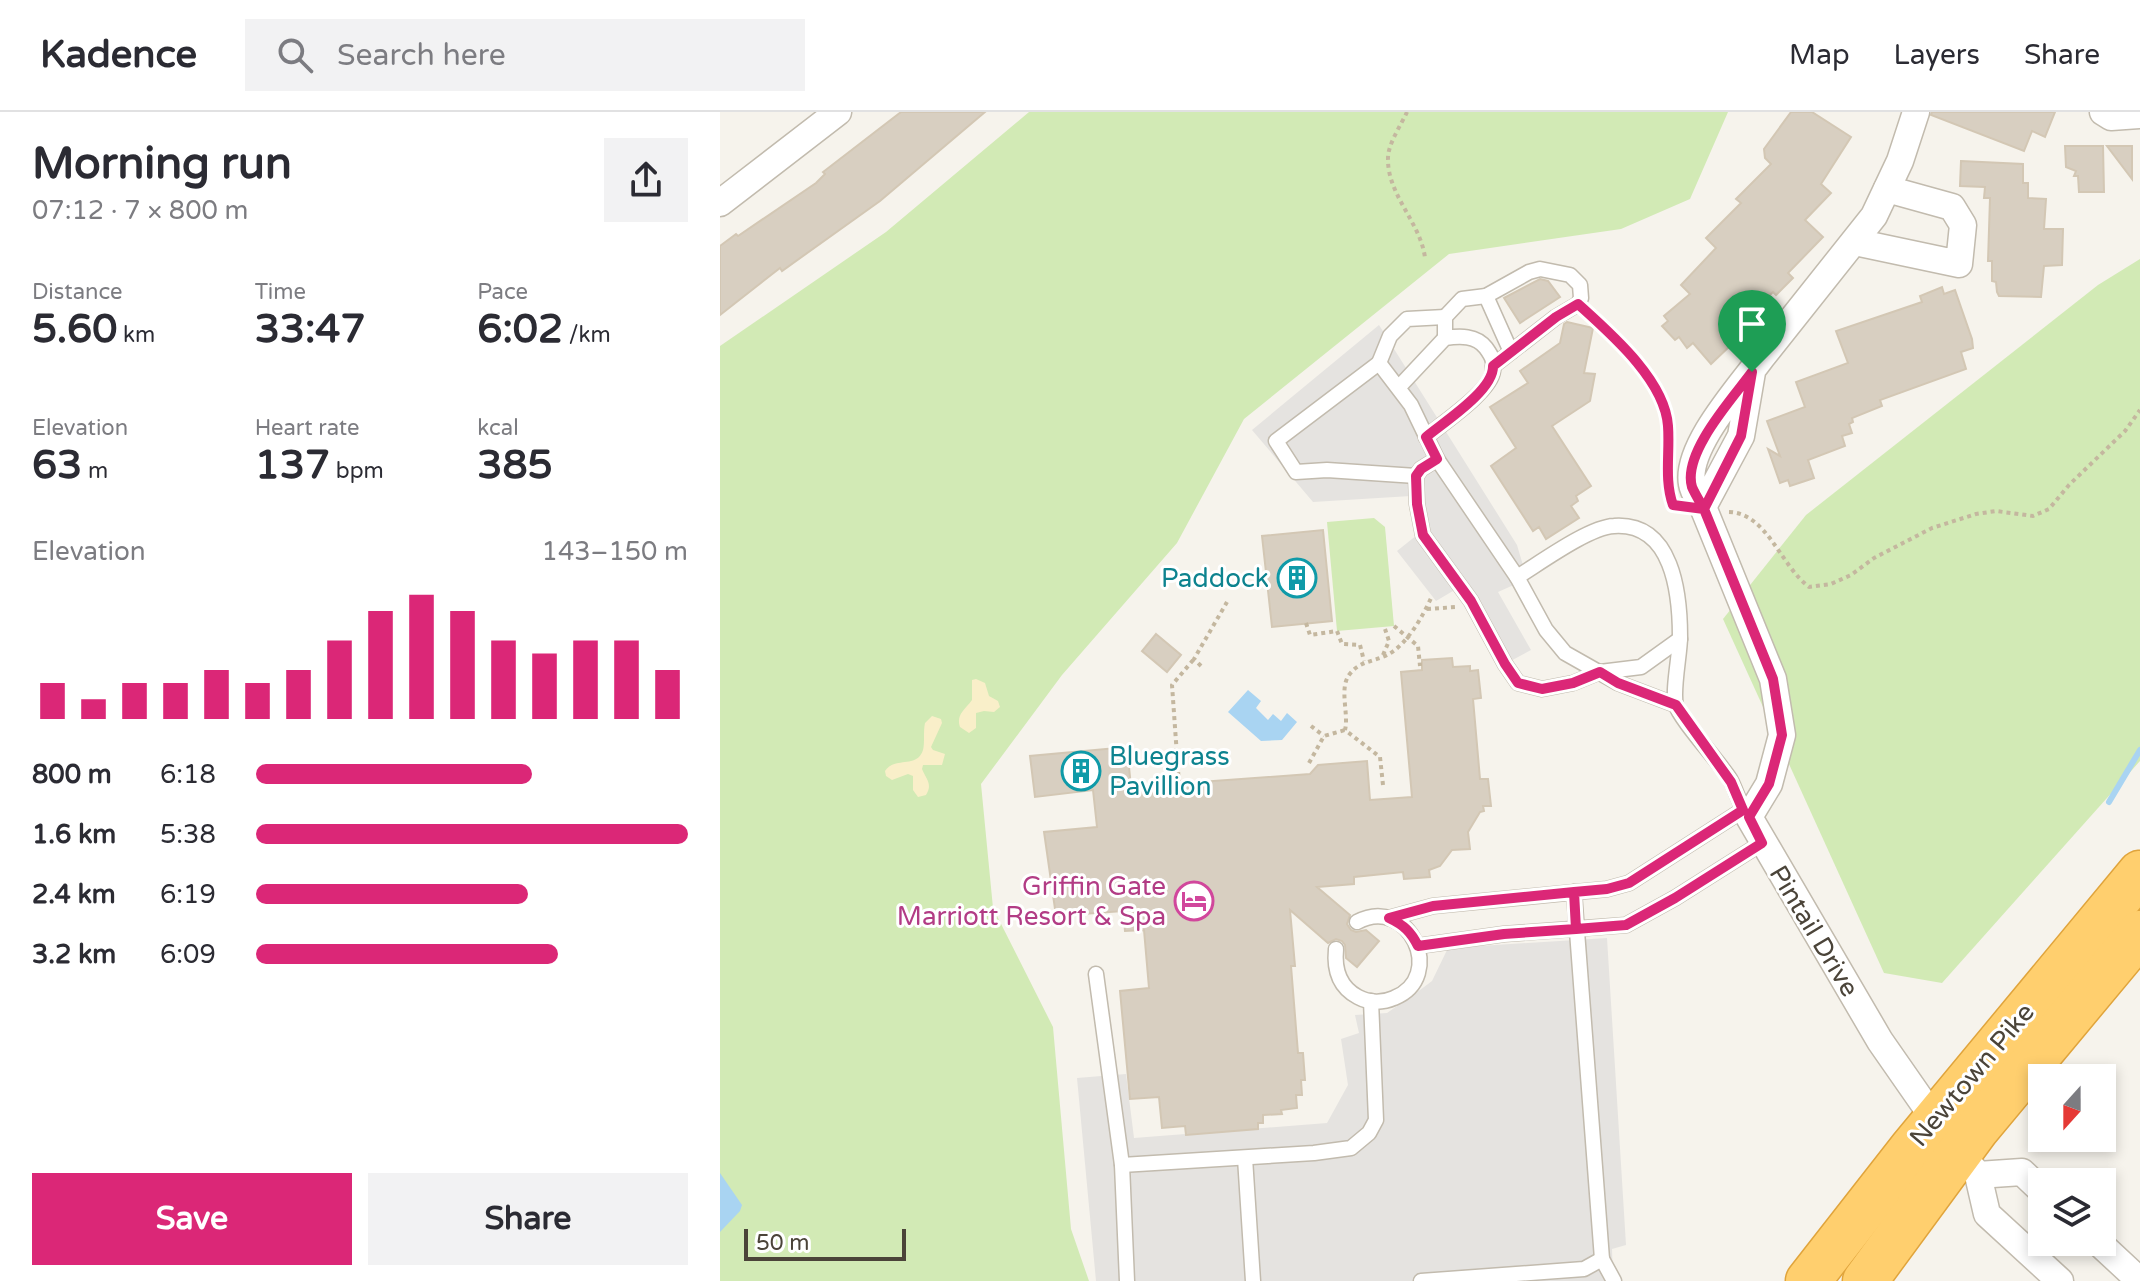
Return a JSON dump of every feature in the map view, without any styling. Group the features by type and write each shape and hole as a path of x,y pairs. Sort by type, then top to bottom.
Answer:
{"highway":[{"name":"Newtown Pike","path":"1865,1281 1958,1149 2140,873"},
{"name":"Newtown Pike","path":"1808,1281 1958,1149 2140,933"}],"street":[{"path":"720,203 838,112"},
{"path":"1746,814 1769,784 1782,735 1773,679 1692,485 1692,467 1701,442 1874,216 1910,135 1916,112"},
{"path":"2103,112 2111,117 2140,115"},
{"path":"1855,242 1959,264 1963,225 1952,207 1887,189"},
{"name":"Pintail Drive","path":"1746,814 1880,1041 1958,1149"},
{"path":"1958,1149 2022,1172 2028,1178"},
{"path":"1958,1149 1987,1214 2060,1281"},
{"path":"2113,1256 2140,1281"}],"lane":[{"path":"1445,338 1445,317 1462,299 1486,296 1540,269 1570,275 1580,285 1578,304 1556,317 1493,366"},
{"path":"1486,296 1511,352"},
{"path":"1416,476 1327,470 1296,472 1276,441 1379,363 1390,336 1407,319 1445,317"},
{"path":"1399,387 1445,338 1464,335 1483,343 1493,359 1493,374 1482,391 1426,437"},
{"path":"1357,922 1376,917 1389,918 1433,906 1607,889 1629,883 1746,814 1731,782 1676,705 1618,683 1565,653 1546,630 1517,577 1437,459 1399,387 1379,363"},
{"path":"1437,459 1416,476 1423,535 1471,601 1518,683 1542,689 1573,683 1600,672 1641,667 1680,639"},
{"path":"1517,577 1577,540 1612,525 1636,529 1657,542 1671,566 1678,596 1680,639 1676,705"},
{"path":"1418,946 1504,934 1626,925 1762,843"},
{"path":"1574,892 1602,1259 1614,1281"},
{"path":"1336,949 1338,976 1357,997 1385,1001 1399,996 1410,987 1418,974 1420,960 1412,934 1402,924 1389,918"},
{"path":"1096,974 1122,1165 1127,1281"},
{"path":"1122,1165 1351,1148 1369,1133 1376,1120 1371,1001"},
{"path":"1245,1158 1253,1281"},
{"path":"1421,1281 1584,1269 1602,1259"}],"path":[{"path":"1407,112 1387,157 1403,206 1423,241 1425,258"},
{"path":"1578,304 1637,362 1652,382 1668,422 1669,467"},
{"path":"1703,508 1737,512 1758,522 1795,576 1809,587 1831,584 1932,528 1976,514 1996,511 2033,516 2049,509 2069,485 2125,431 2140,410"},
{"path":"1345,730 1345,684 1348,675 1364,661 1390,653 1408,635 1427,609 1432,596"},
{"path":"1179,784 1172,685 1194,659 1227,602"},
{"path":"1427,609 1470,607"},
{"path":"1306,623 1310,635 1337,631 1342,644 1360,645 1364,661"},
{"path":"1394,626 1418,646 1420,666"},
{"path":"1381,657 1389,641 1385,629"},
{"path":"1194,659 1201,666"},
{"path":"1311,726 1324,736"},
{"path":"1309,763 1324,736 1345,730"},
{"path":"1345,730 1380,757 1383,785"}],"green space":[{"path":"1029,112 1728,112 1690,199 1621,229 1449,254 1244,419 1177,543 1062,675 981,784 993,908 1053,1027 1071,1229 1089,1281 720,1281 720,346 886,232"},
{"path":"2140,259 2140,761 1942,983 1884,973 1723,619 1806,515 2098,285"},
{"path":"1374,518 1385,527 1394,626 1337,631 1327,522"}],"sand":[{"path":"972,680 985,683 989,696 998,701 1000,707 994,712 976,713 976,728 969,733 960,727 959,719 972,700"},
{"path":"932,716 941,719 942,723 931,747 945,754 942,765 923,765 929,788 926,795 918,797 913,790 913,776 908,774 892,780 885,771 894,764 920,756 924,747 925,723"}],"shaded area":[{"path":"1379,325 1517,545 1527,579 1498,592 1531,650 1505,664 1458,588 1436,601 1397,551 1417,535 1411,496 1313,502 1252,430"},
{"path":"1607,938 1626,1245 1612,1249 1613,1281 1096,1281 1077,1078 1126,1074 1134,1138 1327,1123 1348,1085 1341,1039 1359,1033 1355,1015 1387,1013 1420,990 1432,981 1448,948"}],"water":[{"path":"1248,690 1261,701 1256,708 1268,720 1273,714 1281,721 1287,713 1297,722 1282,740 1261,741 1228,712"},
{"path":"720,1173 742,1205 720,1232"}],"building":[{"path":"901,112 985,112 880,201 782,271 780,268 720,315 720,246 816,183 825,174 823,172"},
{"path":"1791,112 1812,112 1851,137 1821,184 1831,193 1805,220 1823,237 1788,273 1793,278 1748,316 1755,322 1711,364 1693,343 1687,348 1679,337 1675,340 1662,326 1668,321 1664,316 1690,294 1681,285 1716,248 1706,238 1741,203 1736,199 1771,164 1765,158 1764,149"},
{"path":"1932,112 2055,112 2045,137 2032,131 2024,151 1931,115"},
{"path":"2065,146 2103,146 2104,192 2079,192 2078,176 2074,176 2076,171 2066,167"},
{"path":"2107,146 2132,146 2132,179"},
{"path":"1961,161 2023,164 2023,183 2028,183 2028,198 2046,199 2044,229 2063,229 2062,265 2044,266 2041,297 1999,296 1996,282 1992,281 1992,261 1988,261 1990,198 1984,198 1985,187 1960,186"},
{"path":"1540,279 1548,281 1560,297 1520,323 1504,298"},
{"path":"1942,287 1944,294 1955,290 1972,339 1973,348 1961,352 1966,369 1880,400 1882,406 1852,418 1853,422 1849,424 1852,433 1842,436 1845,446 1808,460 1814,478 1790,486 1788,480 1780,483 1768,449 1780,456 1767,421 1805,407 1796,382 1848,363 1836,331 1922,302 1920,296"},
{"path":"1567,322 1593,328 1584,373 1595,374 1590,401 1552,426 1591,486 1576,496 1578,501 1571,506 1579,518 1546,539 1539,527 1533,531 1491,466 1516,448 1490,407 1528,383 1520,371 1560,343"},
{"name":"Paddock","path":"1323,530 1332,621 1272,627 1262,536"},
{"path":"1156,634 1181,655 1167,672 1142,651"},
{"name":"Griffin Gate Marriott Resort & Spa","path":"1452,658 1453,667 1470,666 1470,671 1478,670 1481,698 1473,699 1480,779 1488,779 1491,806 1483,806 1484,811 1480,812 1468,832 1470,849 1452,850 1440,866 1429,870 1430,877 1404,879 1403,872 1354,877 1354,884 1317,887 1350,915 1347,924 1351,930 1366,930 1379,941 1357,967 1346,958 1342,941 1336,939 1328,943 1290,910 1298,1053 1303,1053 1305,1080 1301,1080 1302,1095 1296,1095 1297,1108 1281,1110 1282,1114 1263,1115 1263,1123 1258,1123 1258,1129 1186,1135 1185,1126 1162,1128 1159,1097 1130,1099 1120,991 1149,988 1144,930 1125,931 1123,911 1056,916 1044,832 1097,827 1093,790 1035,797 1030,756 1127,747 1131,787 1310,774 1318,765 1367,761 1370,800 1412,797 1401,672 1422,670 1422,660"}],"waterway":[{"path":"2109,802 2140,750"}],"place":[{"name":"Paddock","path":"1297,578"},
{"name":"Bluegrass Pavillion","path":"1081,771"},
{"name":"Griffin Gate Marriott Resort & Spa","path":"1194,901"}],"route":[{"path":"1752,372 1701,442 1692,467 1692,485 1704,509 1773,679 1782,735 1769,784 1749,817 1762,843 1626,925 1576,929 1574,892 1433,906 1389,918 1402,924 1418,946 1504,934 1576,929 1574,892 1629,883 1743,810 1731,782 1676,705 1618,683 1600,672 1573,683 1542,689 1518,683 1471,601 1423,535 1416,476 1437,459 1426,437 1482,391 1493,374 1493,366 1556,317 1578,304 1637,362 1652,382 1663,405 1668,422 1667,489 1673,505 1704,509 1741,436 1752,372"}]}
